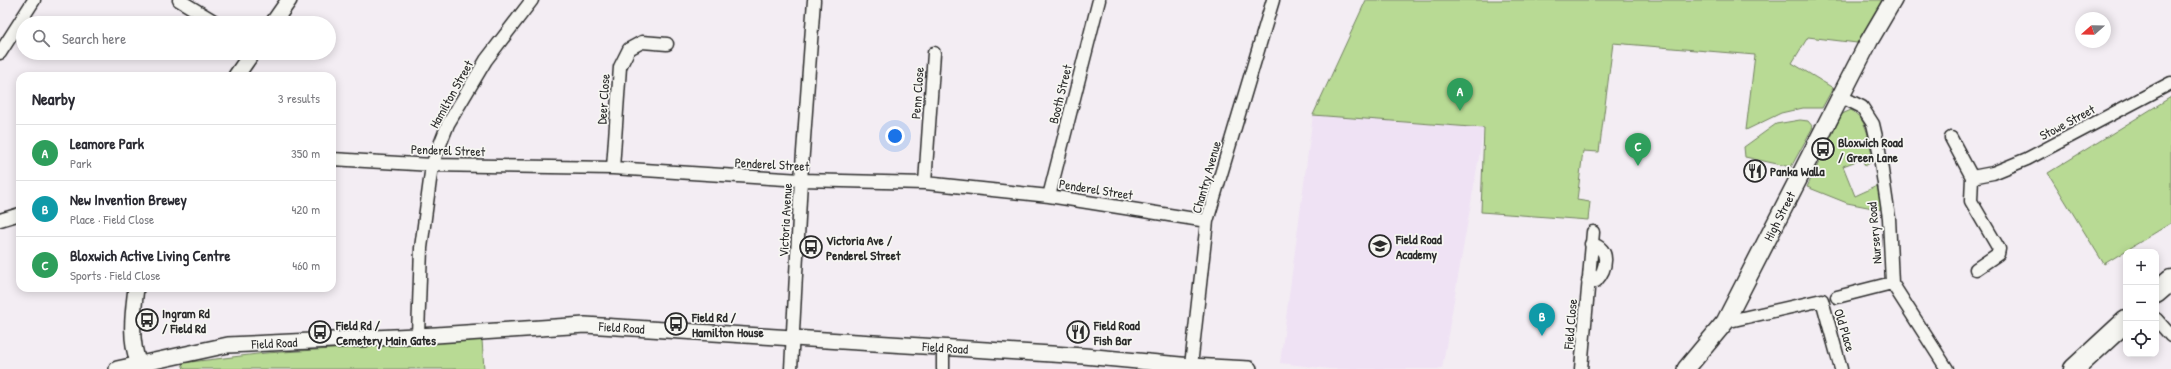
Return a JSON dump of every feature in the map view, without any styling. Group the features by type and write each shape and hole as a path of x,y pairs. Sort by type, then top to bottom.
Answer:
{"highway":[{"path":"2159,290 2171,280"},
{"path":"2074,369 2123,324"}],"main road":[{"name":"High Street","path":"1686,369 1725,322 1840,96 1872,35 1893,0"}],"street":[{"path":"23,16 34,0"},
{"path":"180,0 206,16"},
{"path":"278,16 289,0"},
{"name":"Hamilton Street","path":"418,335 421,248 432,164 448,124 486,60 532,0"},
{"name":"Victoria Avenue","path":"791,369 801,180 814,0"},
{"name":"Booth Street","path":"1049,196 1099,0"},
{"name":"Chantry Avenue","path":"1191,366 1207,221 1273,0"},
{"path":"0,51 16,27"},
{"name":"Deer Close","path":"613,168 620,67 629,49 642,42 667,44"},
{"name":"Penn Close","path":"925,183 934,53"},
{"path":"239,72 247,60"},
{"name":"Stowe Street","path":"1972,177 1993,173 2027,159 2171,83"},
{"name":"Nursery Road","path":"1840,96 1862,107 1873,124 1879,150 1889,218 1892,283 1947,369"},
{"path":"1951,138 1972,177 1971,200 1999,249 1998,254 1976,269"},
{"name":"Penderel Street","path":"336,159 432,164 613,168 801,180 925,183 1049,196 1207,221"},
{"path":"0,220 16,215"},
{"name":"Field Close","path":"1581,369 1588,282 1592,238 1602,249 1606,264 1602,274 1596,282 1588,282"},
{"path":"1837,297 1892,283"},
{"path":"136,292 132,322 135,355 139,364"},
{"name":"Old Place","path":"1725,322 1822,300 1842,369"},
{"path":"2158,321 2171,336"},
{"name":"Field Road","path":"120,369 228,345 585,325 1084,356 1191,366 1249,369"},
{"path":"943,348 943,369"}],"shaded area":[{"name":"Field Road Academy","path":"1313,115 1484,128 1442,369 1330,369 1280,363"}],"green space":[{"path":"1366,0 1883,0 1857,43 1808,37 1792,63 1833,88 1822,108 1803,108 1781,113 1746,130 1755,55 1613,43 1599,152 1583,151 1577,200 1590,202 1588,220 1481,212 1484,128 1313,115"},
{"path":"2171,97 2171,223 2129,249 2123,249 2123,252 2104,264 2048,173"},
{"path":"1851,110 1857,115 1865,126 1873,161 1865,166 1862,159 1843,166 1855,196 1877,186 1883,210 1847,203 1807,187 1842,114"},
{"path":"1800,120 1808,121 1813,127 1791,167 1745,157 1744,147 1776,124"},
{"path":"482,340 484,369 184,369 182,363 266,353"}],"place":[{"name":"Leamore Park","path":"1460,111"},
{"name":"Bloxwich Road / Green Lane","path":"1823,149"},
{"name":"Bloxwich Active Living Centre","path":"1638,166"},
{"name":"Panka Walla","path":"1755,171"},
{"name":"Field Road Academy","path":"1380,246"},
{"name":"Victoria Ave / Penderel Street","path":"811,247"},
{"name":"Ingram Rd / Field Rd","path":"147,320"},
{"name":"Field Rd / Hamilton House","path":"676,324"},
{"name":"Field Rd / Cemetery Main Gates","path":"320,332"},
{"name":"Field Road Fish Bar","path":"1078,332"},
{"name":"New Invention Brewey","path":"1542,336"}]}
